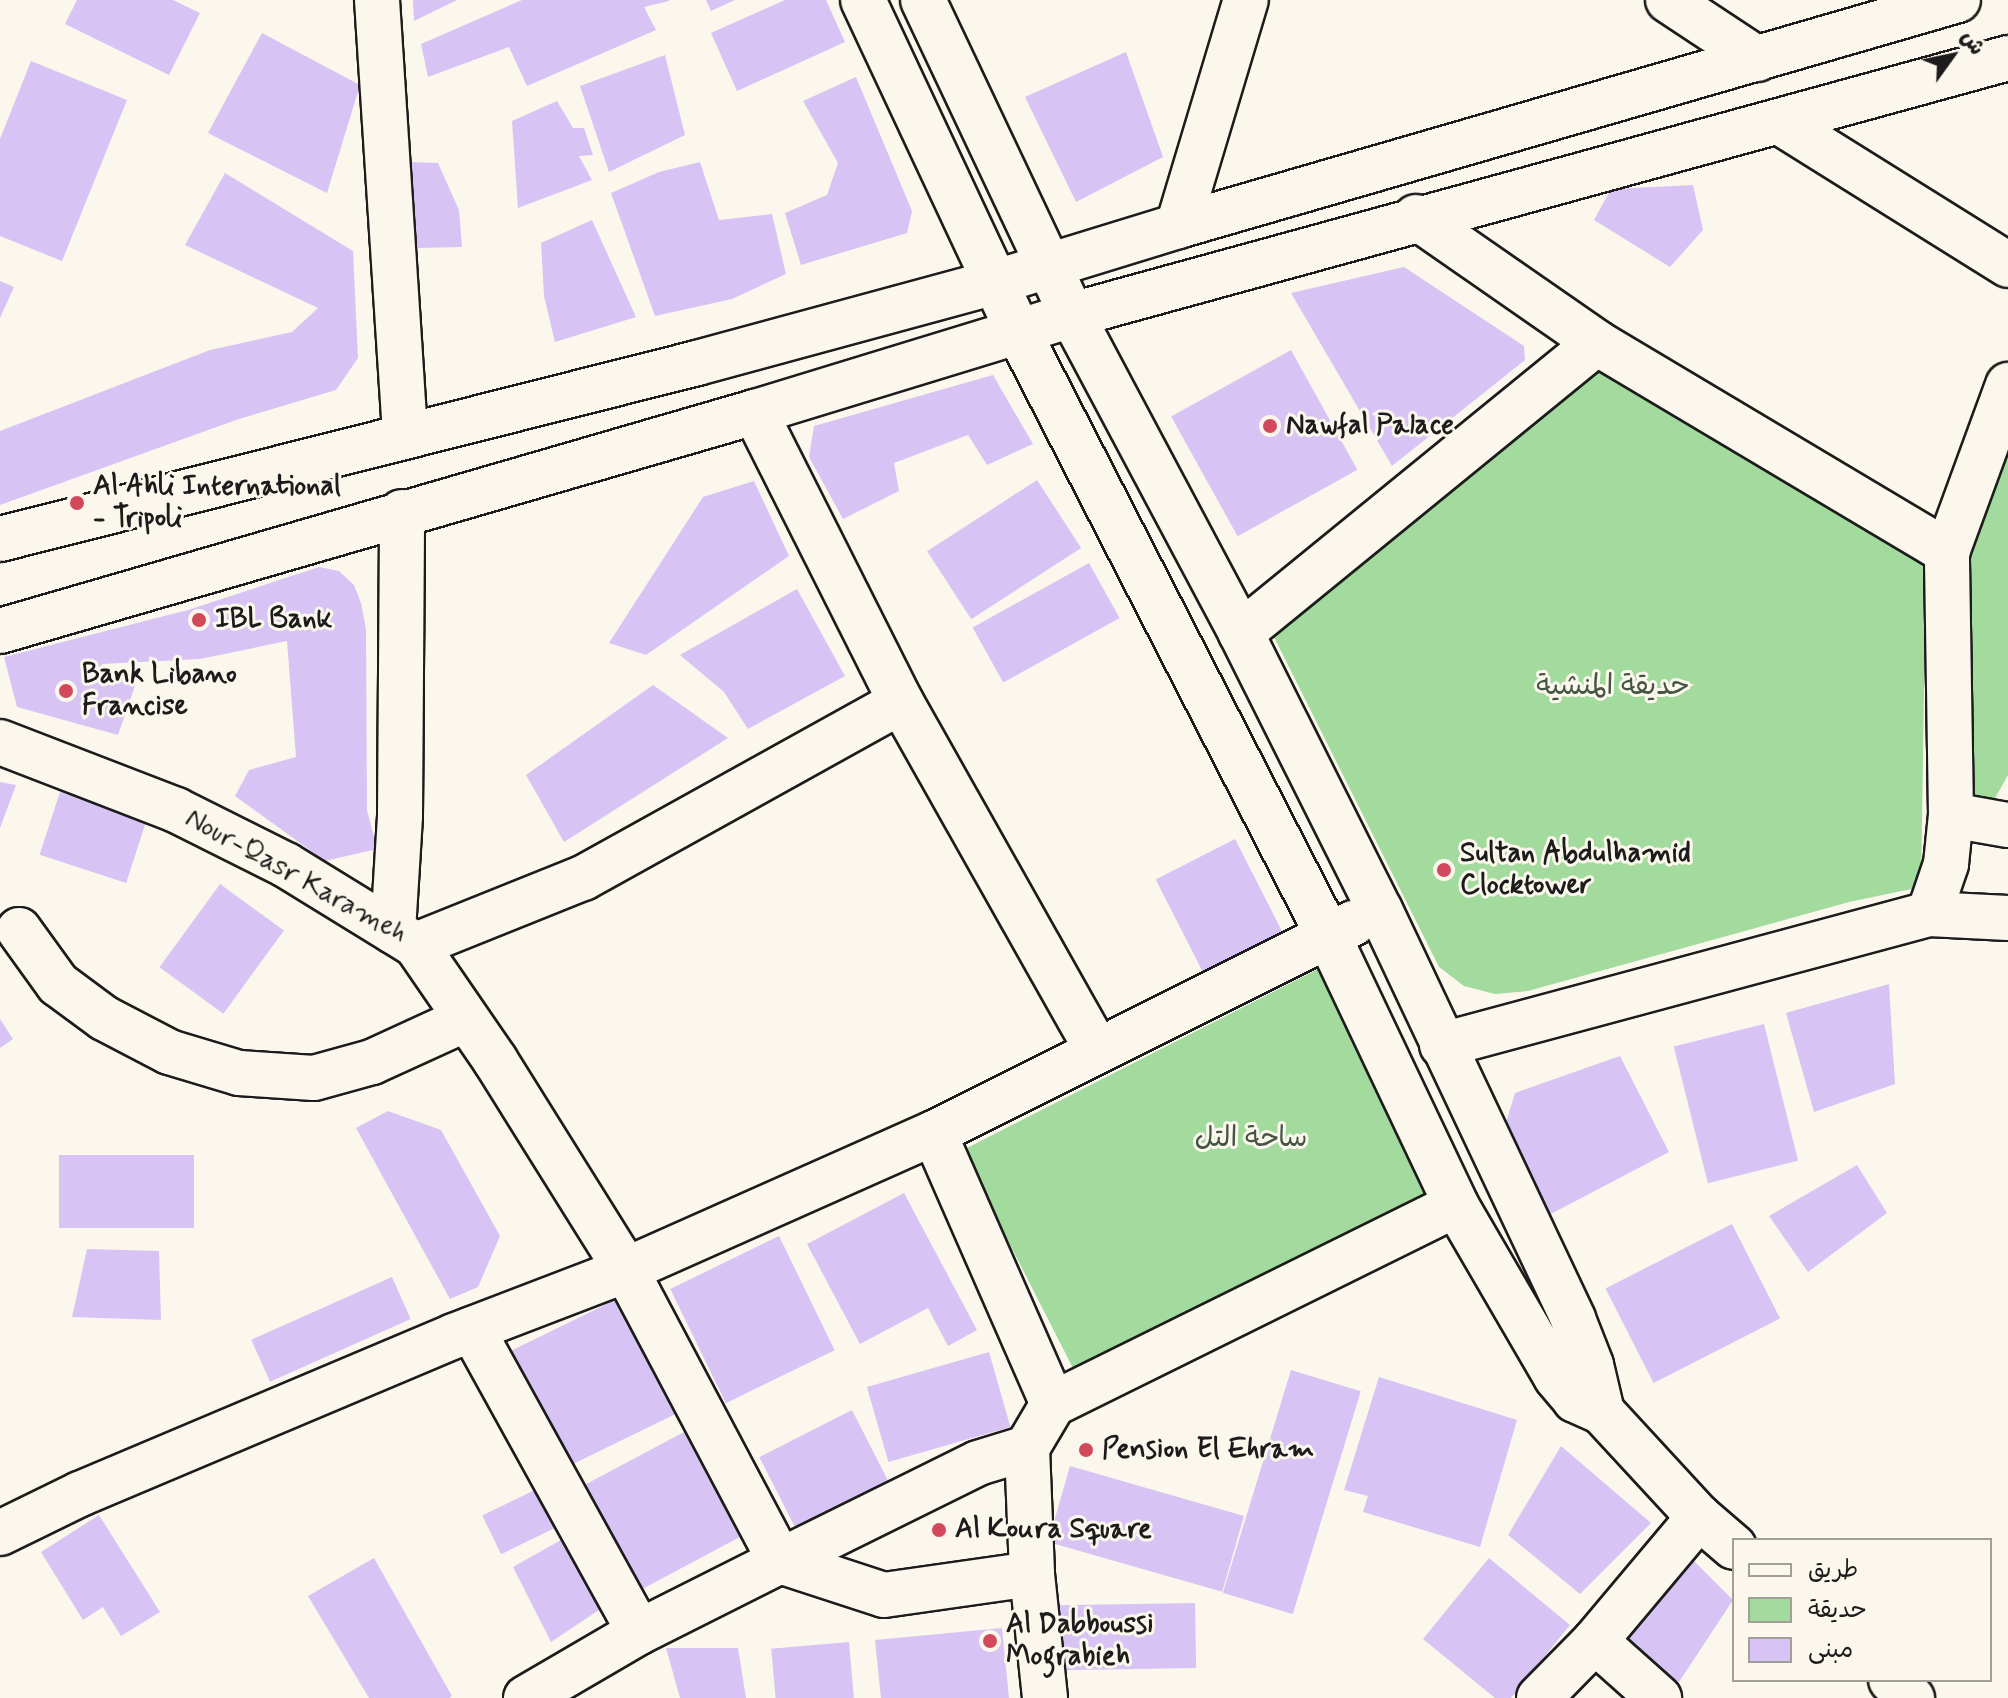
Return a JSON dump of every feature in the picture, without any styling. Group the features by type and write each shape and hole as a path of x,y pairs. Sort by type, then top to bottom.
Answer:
{"main road":[{"path":"377,0 405,436"},
{"path":"863,0 1019,333 1328,935 1456,1205 1556,1377 1575,1400 1602,1412 1699,1517 1732,1545"},
{"path":"923,0 1072,315 1241,633 1380,910 1578,1330 1591,1365 1602,1412"},
{"path":"1178,226 1246,0"},
{"path":"1668,0 1757,59"},
{"path":"0,539 697,363 996,282 1178,226 1958,0"},
{"path":"0,631 755,412 1072,315 1416,217 1781,123 2008,58"},
{"path":"1781,123 2008,265"},
{"path":"1416,217 1597,343 1947,552"},
{"path":"1241,633 1597,343"},
{"path":"1929,914 1946,864 1951,815 1947,552 2008,385"},
{"path":"755,412 901,702 1097,1050"},
{"path":"402,512 400,815 404,938 583,878 901,702"},
{"name":"Nour-Qasr Karameh","path":"0,742 176,810 286,865 404,938 495,1060 626,1270 780,1561"},
{"path":"1951,815 2008,825"},
{"path":"0,1533 80,1494 472,1329 626,1270 934,1133 1380,910"},
{"path":"1442,1045 1929,914 2008,918"},
{"path":"19,930 58,984 104,1018 169,1052 239,1073 314,1078 372,1062 466,1019"},
{"path":"934,1133 1053,1404"},
{"path":"1045,1698 1032,1574 1027,1448 1053,1404 1456,1205"},
{"path":"472,1329 639,1632"},
{"path":"543,1694 639,1632 978,1463 1027,1448"},
{"path":"1539,1698 1595,1641 1699,1517"},
{"path":"780,1561 884,1595 1032,1574"},
{"path":"1595,1641 1659,1698"},
{"path":"1893,1682 1912,1698"}],"green space":[{"name":"حديقة المنشية","path":"1591,356 1926,564 1921,887 1849,902 1528,991 1495,994 1464,986 1439,967 1266,621"},
{"path":"2008,417 2008,775 1993,802 1969,793 1962,631 1970,544"},
{"name":"ساحة التل","path":"1322,967 1438,1195 1078,1379 962,1150"}],"building":[{"path":"77,0 173,0 200,13 169,75 65,24"},
{"path":"413,0 457,0 414,21"},
{"path":"522,0 669,1 644,7 656,30 527,86 509,47 428,77 421,44"},
{"path":"706,0 735,0 711,11"},
{"path":"785,0 826,0 845,42 737,91 711,33"},
{"path":"262,33 360,85 327,193 208,133"},
{"path":"1126,52 1163,157 1076,202 1025,97"},
{"path":"665,55 685,135 609,172 580,86"},
{"path":"31,61 127,100 62,261 0,236 0,139"},
{"path":"856,77 912,211 907,233 801,265 785,213 827,195 838,163 803,101"},
{"path":"557,101 573,128 584,128 593,155 579,156 592,180 518,208 512,121"},
{"path":"408,162 438,163 459,210 462,247 417,248"},
{"path":"700,162 719,220 772,214 786,274 732,299 655,316 611,193 659,172"},
{"path":"225,173 353,251 358,358 336,390 236,420 0,505 0,431 210,350 292,332 318,308 185,245"},
{"path":"1693,185 1703,230 1670,267 1594,220 1611,189"},
{"path":"592,220 636,317 555,342 544,296 541,243"},
{"path":"1404,267 1524,346 1525,360 1392,466 1291,293"},
{"path":"0,281 14,287 0,318"},
{"path":"1291,350 1357,470 1238,536 1171,416"},
{"path":"993,375 1033,444 987,465 968,435 894,463 899,491 843,519 809,457 814,426"},
{"path":"1037,480 1081,548 971,619 927,551"},
{"path":"754,481 789,556 646,655 609,643 703,497"},
{"path":"1089,563 1120,618 1003,683 973,627"},
{"path":"319,567 339,571 354,585 361,603 366,629 367,810 377,849 325,861 235,796 249,770 296,757 287,641 200,659 102,664 98,673 136,683 118,735 17,707 4,657 188,610"},
{"path":"797,589 845,676 748,729 724,692 680,655"},
{"path":"653,685 728,738 564,842 526,775"},
{"path":"0,782 16,785 0,828"},
{"path":"60,792 147,820 126,883 40,855"},
{"path":"1235,839 1285,937 1206,977 1156,879"},
{"path":"220,884 284,930 223,1014 159,967"},
{"path":"1889,984 1895,1084 1814,1112 1786,1013"},
{"path":"0,1019 13,1039 0,1048"},
{"path":"1764,1024 1798,1161 1708,1183 1674,1046"},
{"path":"1620,1056 1669,1152 1547,1216 1503,1132 1515,1093"},
{"path":"388,1111 441,1130 500,1236 478,1287 450,1299 356,1128"},
{"path":"59,1155 194,1155 194,1228 59,1228"},
{"path":"1857,1165 1887,1213 1808,1272 1769,1216"},
{"path":"904,1193 977,1330 948,1346 928,1308 860,1344 807,1244"},
{"path":"1732,1224 1780,1318 1654,1383 1605,1288"},
{"path":"779,1236 835,1350 726,1403 670,1289"},
{"path":"87,1249 159,1251 161,1320 72,1317"},
{"path":"392,1277 411,1319 270,1382 251,1340"},
{"path":"619,1298 676,1414 562,1469 506,1353"},
{"path":"989,1352 1010,1427 888,1462 867,1387"},
{"path":"1291,1370 1361,1391 1293,1614 1223,1593"},
{"path":"1379,1377 1517,1420 1480,1547 1363,1512 1368,1496 1344,1490"},
{"path":"852,1410 888,1481 796,1528 759,1457"},
{"path":"684,1432 740,1537 629,1596 573,1491"},
{"path":"1561,1446 1651,1523 1580,1594 1508,1535"},
{"path":"1070,1466 1244,1516 1222,1592 1048,1542"},
{"path":"547,1484 566,1523 501,1554 482,1516"},
{"path":"99,1515 160,1612 121,1636 103,1607 83,1620 41,1552"},
{"path":"568,1536 611,1602 551,1642 513,1567"},
{"path":"1686,1553 1732,1599 1679,1682 1618,1638"},
{"path":"374,1558 452,1696 449,1698 369,1698 308,1596"},
{"path":"1489,1558 1570,1625 1511,1698 1495,1698 1423,1639"},
{"path":"1195,1603 1196,1668 1060,1670 1059,1605"},
{"path":"1002,1628 1009,1698 881,1698 875,1640"},
{"path":"849,1642 854,1698 776,1698 771,1649"},
{"path":"666,1648 738,1648 746,1698 680,1698"}],"place":[{"name":"Nawfal Palace","path":"1270,426"},
{"name":"Al Ahli International - Tripoli","path":"77,503"},
{"name":"IBL Bank","path":"199,620"},
{"name":"Bank Libano Francise","path":"66,691"},
{"name":"Sultan Abdulhamid Clocktower","path":"1444,870"},
{"name":"Pension El Ehram","path":"1086,1450"},
{"name":"Al Koura Square","path":"939,1530"},
{"name":"Al Dabboussi Mograbieh","path":"990,1641"}]}
